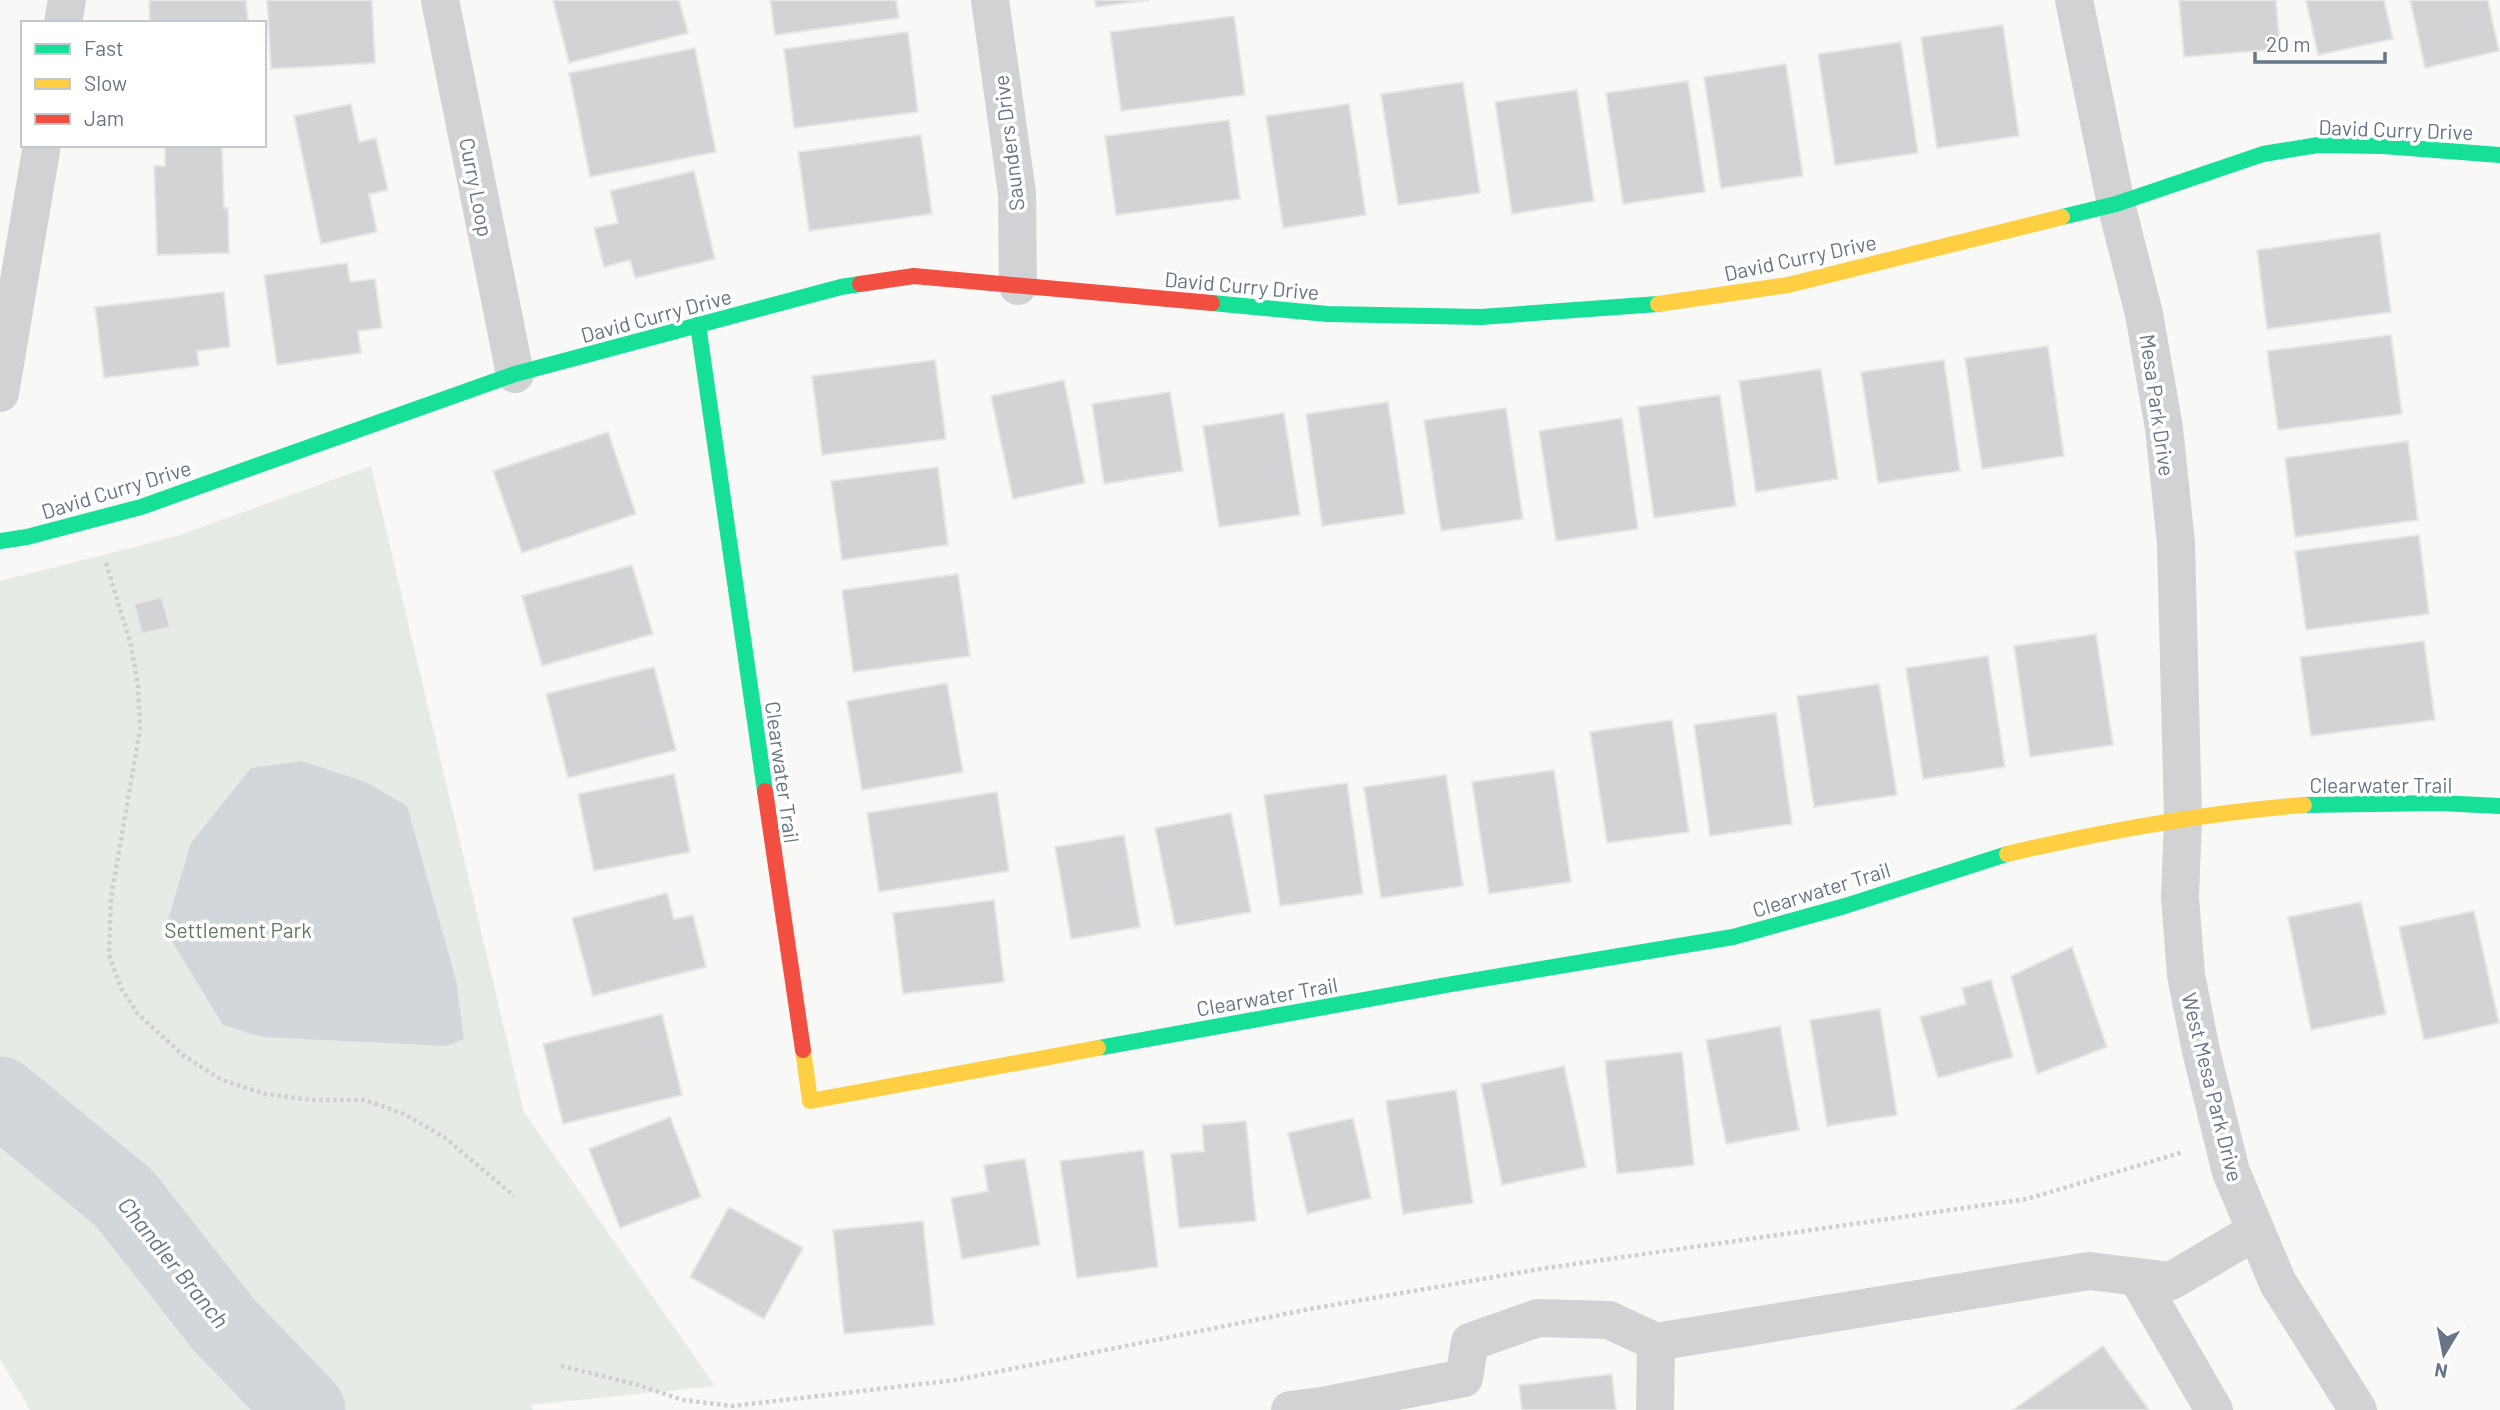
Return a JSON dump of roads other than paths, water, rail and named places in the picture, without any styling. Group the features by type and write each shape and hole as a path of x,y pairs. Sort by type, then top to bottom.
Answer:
{"street":[{"path":"63,21 67,0"},
{"name":"Curry Loop","path":"440,0 515,374"},
{"name":"Saunders Drive","path":"990,0 1017,193 1018,286"},
{"name":"Mesa Park Drive","path":"2074,0 2116,204 2144,314 2164,428 2176,543 2183,818"},
{"name":"David Curry Drive","path":"0,541 27,537 141,507 515,374 841,287 914,276 1327,314 1482,317 1635,307 1788,285 2116,204 2263,154 2318,145 2383,146 2500,155"},
{"path":"0,393 42,147"},
{"name":"Clearwater Trail","path":"698,325 810,1101 1452,984 1733,937 1845,906 1992,857 2105,831 2183,818 2302,805 2439,803 2500,806"},
{"name":"West Mesa Park Drive","path":"2183,818 2180,897 2186,975 2201,1051 2231,1172 2278,1283 2358,1410"},
{"path":"1290,1410 1464,1378 1469,1342 1538,1318 1609,1320 1656,1342 2089,1272 2171,1281 2256,1231"},
{"path":"2137,1277 2214,1410"},
{"path":"1655,1410 1656,1342"}],"waterway":[{"name":"Chandler Branch","path":"0,1096 124,1198 224,1325 306,1410"}],"park label":[{"name":"Settlement Park","path":"238,929"}]}
